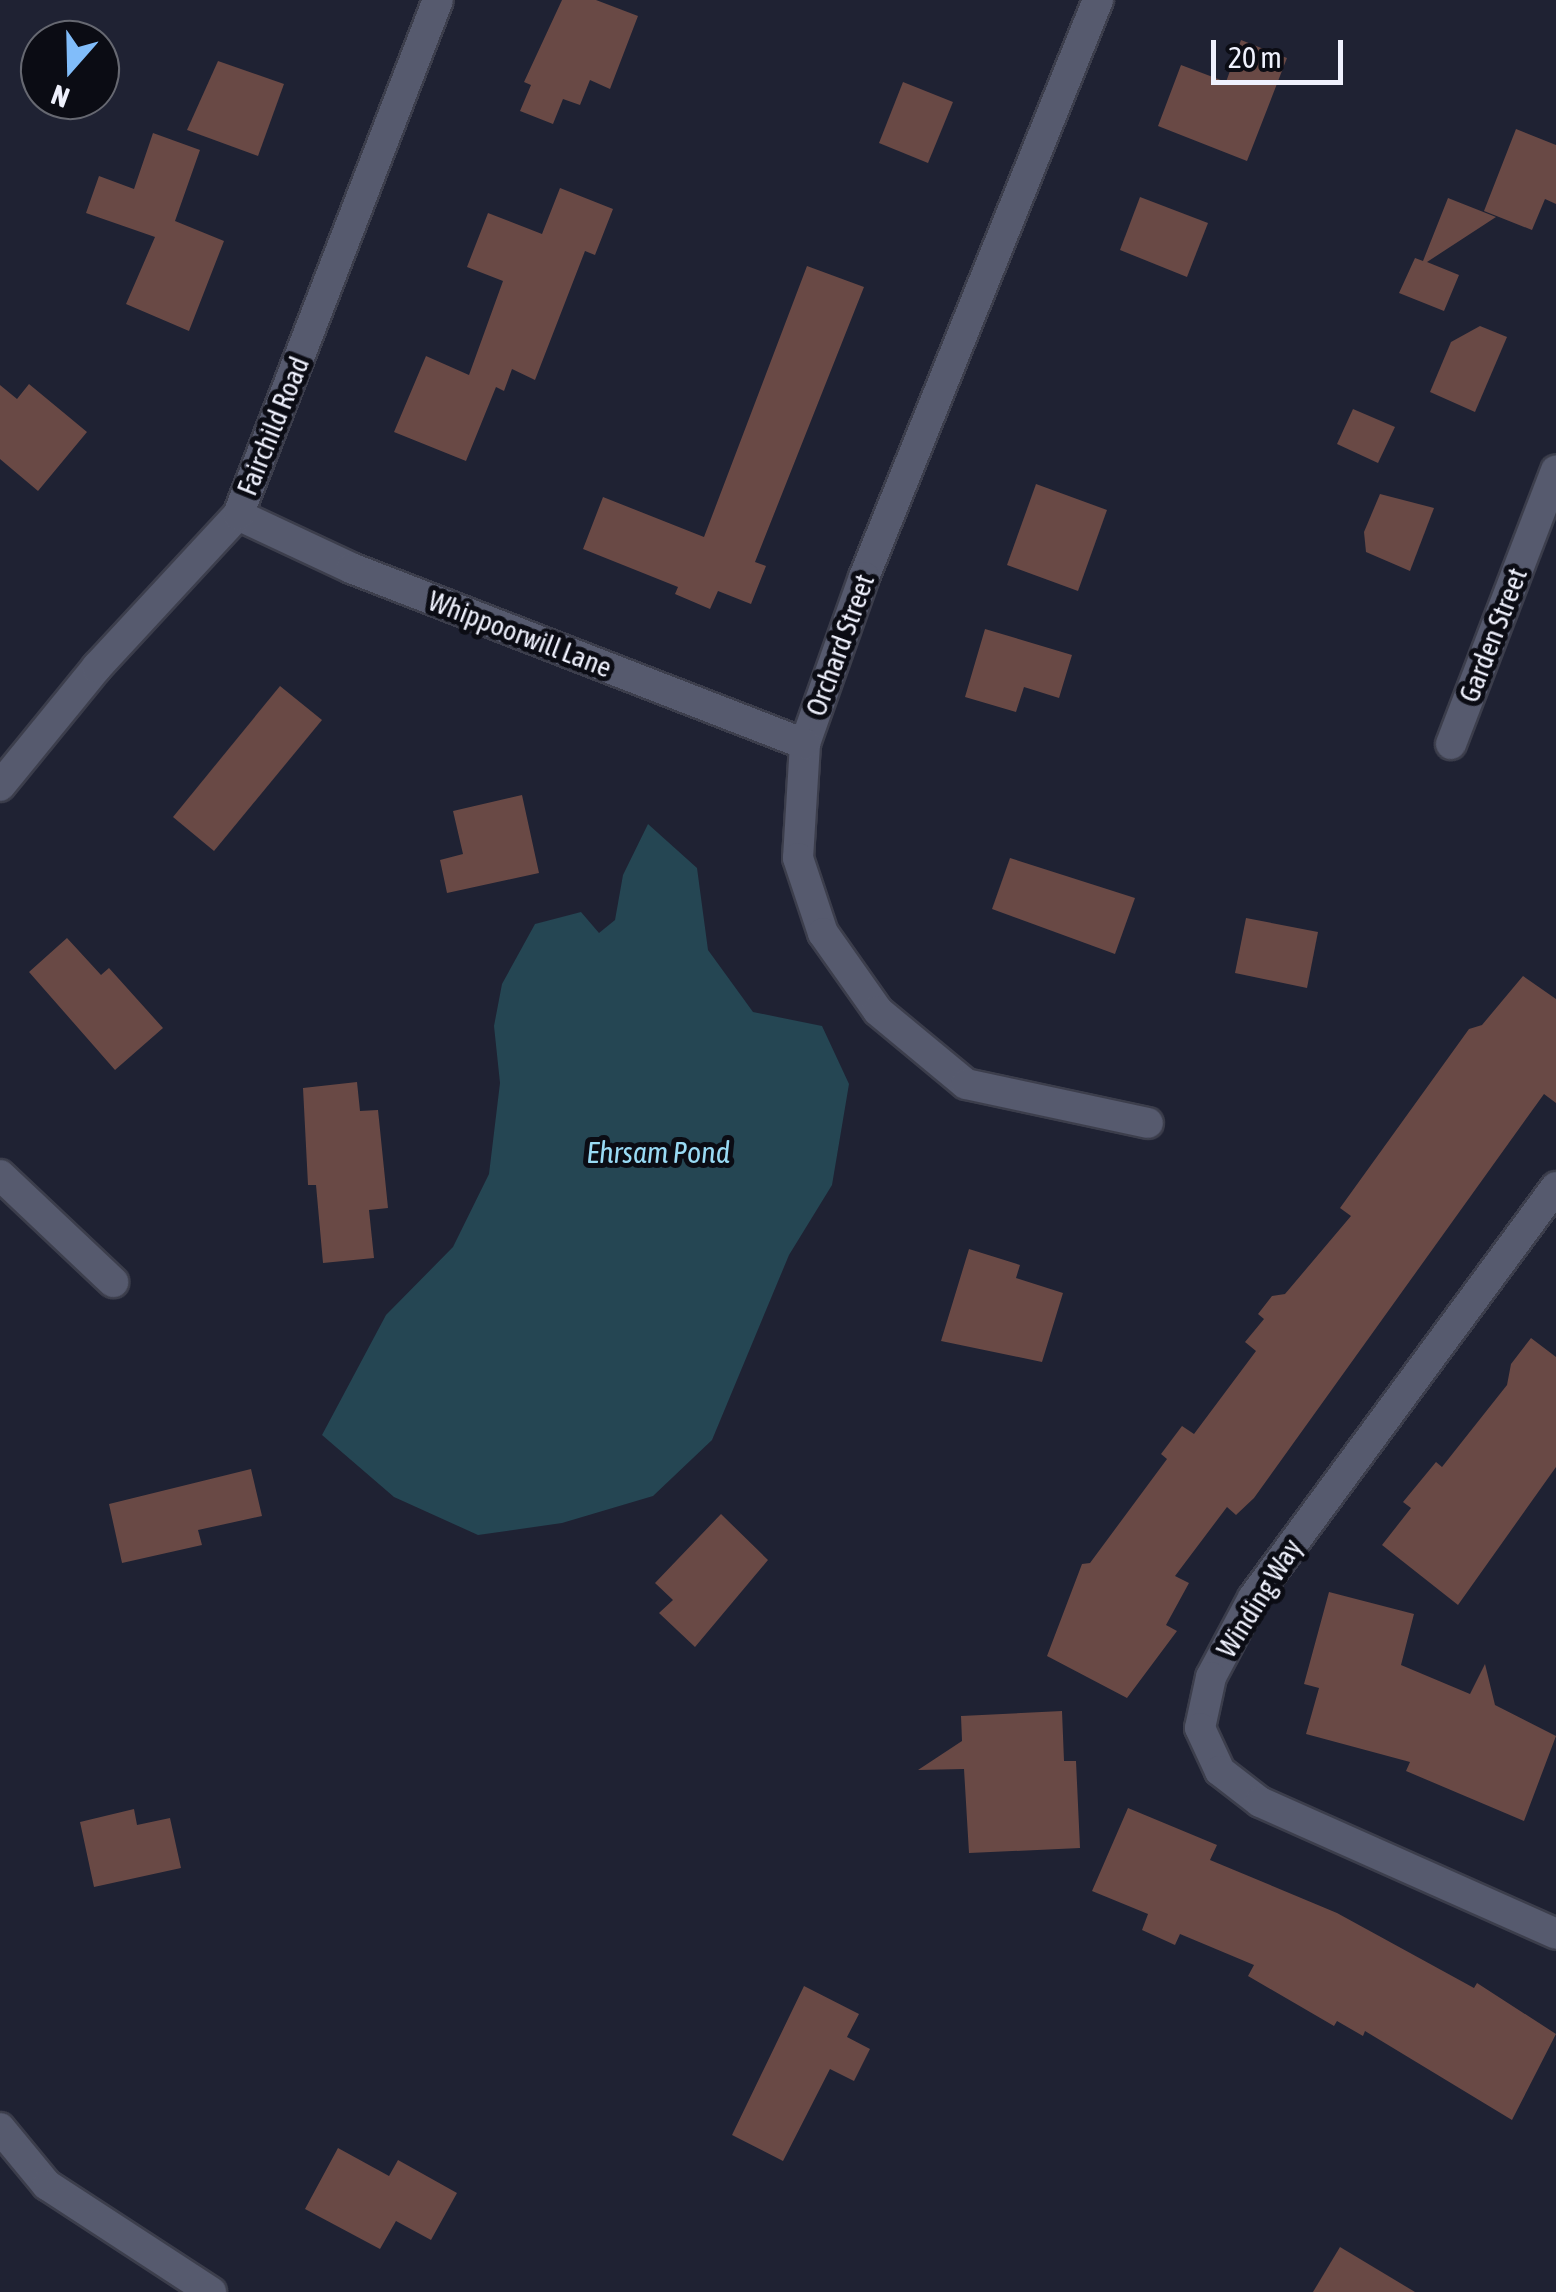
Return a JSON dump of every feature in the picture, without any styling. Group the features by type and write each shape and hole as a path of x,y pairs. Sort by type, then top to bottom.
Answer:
{"street":[{"name":"Fairchild Road","path":"0,786 97,667 238,515 438,0"},
{"name":"Orchard Street","path":"1098,0 864,576 805,744 798,858 822,933 878,1011 966,1084 1148,1123"},
{"name":"Garden Street","path":"1451,744 1556,470"},
{"name":"Whippoorwill Lane","path":"238,515 351,568 805,744"},
{"path":"0,1175 113,1282"},
{"name":"Winding Way","path":"1556,1187 1252,1598 1211,1677 1200,1728 1220,1771 1260,1802 1556,1934"},
{"path":"0,2128 47,2185 211,2292"}],"water":[{"name":"Ehrsam Pond","path":"648,824 697,868 708,950 753,1012 822,1026 849,1084 832,1185 789,1255 712,1440 653,1496 562,1523 478,1535 394,1497 322,1435 386,1315 453,1247 489,1174 500,1083 494,1026 502,984 535,924 581,912 599,933 615,920 623,875"}],"building":[{"path":"562,0 596,0 638,16 610,89 590,80 580,105 563,99 553,124 520,111 531,85 524,82"},
{"path":"1241,40 1287,58 1247,161 1158,126 1181,65 1226,82"},
{"path":"218,61 284,84 258,156 187,130"},
{"path":"903,82 953,102 928,163 879,143"},
{"path":"1516,129 1556,145 1556,204 1545,199 1532,230 1484,211"},
{"path":"153,133 200,150 175,221 224,241 189,331 126,304 155,237 86,213 99,176 134,189"},
{"path":"560,188 613,209 595,255 585,251 535,380 512,369 504,391 496,387 466,461 394,432 426,356 469,375 503,281 467,267 488,213 542,234"},
{"path":"1140,197 1208,223 1187,277 1120,250"},
{"path":"1448,198 1496,217 1427,262 1459,275 1444,311 1399,293 1415,258 1423,261"},
{"path":"807,266 864,287 755,562 766,566 751,604 718,591 710,609 675,594 678,587 583,549 603,497 704,537"},
{"path":"1480,326 1507,337 1475,412 1430,392 1451,342"},
{"path":"29,384 87,432 38,491 0,459 0,385 17,399"},
{"path":"1353,409 1395,427 1378,463 1337,444"},
{"path":"1036,484 1107,510 1078,591 1007,565"},
{"path":"1380,494 1434,508 1410,571 1366,552 1364,532"},
{"path":"985,629 1072,655 1059,698 1024,687 1016,712 965,697"},
{"path":"280,686 322,720 214,851 173,817"},
{"path":"522,795 539,873 447,893 440,860 463,854 453,811"},
{"path":"1010,858 1135,898 1115,954 992,909"},
{"path":"1246,918 1318,932 1307,988 1235,973"},
{"path":"67,938 101,975 109,968 163,1028 115,1070 29,972"},
{"path":"1523,976 1556,999 1556,1103 1544,1094 1254,1498 1236,1515 1227,1507 1175,1576 1189,1583 1166,1625 1177,1631 1127,1698 1047,1656 1082,1564 1090,1563 1167,1459 1161,1454 1182,1426 1194,1434 1256,1351 1245,1342 1264,1319 1258,1314 1272,1296 1285,1294 1351,1216 1340,1208 1469,1029 1482,1025"},
{"path":"357,1082 360,1111 378,1110 388,1208 369,1210 374,1258 323,1263 316,1185 308,1185 303,1088"},
{"path":"969,1249 1020,1265 1016,1278 1063,1293 1042,1362 941,1341"},
{"path":"1531,1338 1556,1357 1556,1467 1458,1605 1382,1545 1411,1508 1403,1502 1436,1462 1442,1467 1507,1385 1511,1364"},
{"path":"251,1469 262,1516 198,1530 202,1545 122,1563 109,1504"},
{"path":"721,1514 768,1560 695,1647 659,1613 673,1600 655,1583"},
{"path":"1329,1592 1414,1614 1401,1665 1470,1694 1485,1664 1495,1705 1556,1736 1524,1821 1406,1771 1410,1762 1306,1734 1319,1688 1304,1684"},
{"path":"1062,1711 1064,1761 1076,1761 1080,1848 969,1853 964,1769 918,1770 962,1741 961,1716"},
{"path":"1128,1808 1217,1845 1210,1860 1337,1913 1474,1988 1477,1983 1556,2034 1512,2120 1365,2031 1363,2036 1337,2021 1334,2026 1248,1976 1254,1965 1180,1934 1175,1945 1142,1930 1148,1914 1092,1891"},
{"path":"134,1809 137,1825 170,1818 181,1868 94,1887 80,1822"},
{"path":"804,1986 859,2014 847,2037 870,2049 854,2081 830,2069 783,2161 732,2135"},
{"path":"338,2148 389,2176 398,2160 457,2193 431,2240 396,2221 380,2249 305,2209"},
{"path":"1340,2247 1415,2292 1313,2292"}]}
